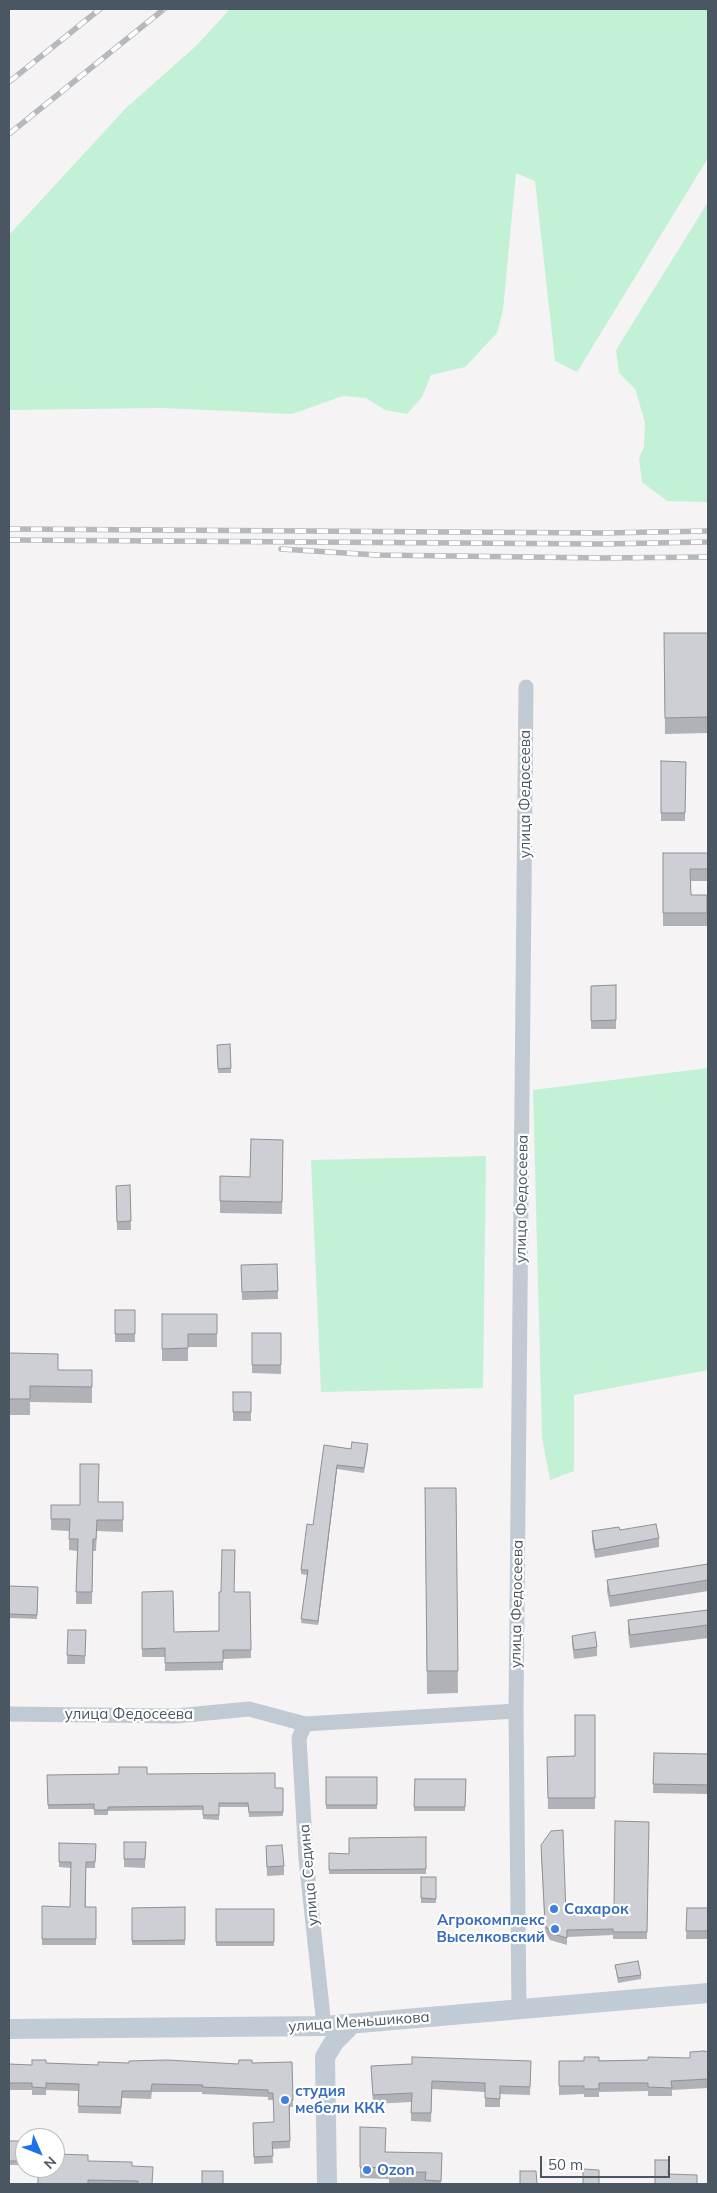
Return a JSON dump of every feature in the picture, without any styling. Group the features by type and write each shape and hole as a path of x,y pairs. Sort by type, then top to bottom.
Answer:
{"main road":[{"name":"улица Меньшикова","path":"9,2029 324,2026 708,1993"},
{"path":"327,2184 325,2057 334,2042 352,2024"}],"street":[{"name":"улица Федосеева","path":"519,2010 516,1712 526,687"},
{"name":"улица Федосеева","path":"9,1714 176,1716 248,1709 305,1724 516,1712"},
{"name":"улица Седина","path":"305,1724 299,1738 306,1859 324,2026"}],"green space":[{"path":"230,9 708,9 708,158 577,372 555,361 535,181 516,173 503,310 497,333 465,367 431,375 422,397 407,414 385,410 366,398 343,396 292,414 161,408 9,410 9,235 126,108 196,46"},
{"path":"708,202 708,502 667,501 642,482 639,458 644,447 645,422 635,389 619,373 616,350"},
{"path":"708,1068 708,1370 574,1395 574,1471 550,1480 542,1437 533,1090"},
{"path":"486,1156 483,1388 321,1392 311,1160"}],"building":[{"path":"664,633 708,633 708,717 665,718"},
{"path":"661,761 686,762 685,813 661,813"},
{"path":"663,853 708,853 708,869 690,869 691,895 707,895 707,913 663,913"},
{"path":"616,985 616,1020 591,1021 591,986"},
{"path":"230,1044 231,1068 218,1069 217,1045"},
{"path":"251,1139 283,1140 282,1202 220,1201 220,1176 250,1177"},
{"path":"130,1185 131,1221 117,1222 116,1186"},
{"path":"277,1264 278,1291 242,1292 241,1265"},
{"path":"115,1310 135,1310 135,1334 115,1334"},
{"path":"162,1314 217,1314 217,1334 188,1334 188,1348 162,1349"},
{"path":"252,1333 281,1333 281,1365 252,1365"},
{"path":"9,1353 58,1354 58,1370 92,1370 92,1387 30,1386 30,1399 9,1399"},
{"path":"233,1392 251,1392 251,1412 233,1412"},
{"path":"352,1442 368,1444 364,1468 337,1465 318,1621 301,1619 308,1570 301,1570 307,1524 313,1525 324,1445 351,1449"},
{"path":"80,1464 99,1464 98,1502 123,1502 123,1520 97,1520 96,1539 93,1539 92,1592 76,1592 78,1539 69,1539 70,1519 51,1519 51,1505 80,1505"},
{"path":"425,1488 456,1488 458,1671 427,1671"},
{"path":"656,1524 659,1538 595,1550 592,1531 619,1527 620,1530"},
{"path":"222,1550 235,1550 234,1592 250,1592 251,1650 223,1650 223,1662 165,1663 165,1648 142,1649 142,1592 173,1591 174,1632 219,1631"},
{"path":"708,1564 708,1580 610,1596 607,1580"},
{"path":"9,1586 38,1587 37,1615 9,1614"},
{"path":"708,1610 708,1625 630,1635 628,1620"},
{"path":"68,1630 86,1630 85,1656 67,1655"},
{"path":"595,1632 597,1647 574,1650 572,1636"},
{"path":"575,1715 595,1715 595,1798 548,1798 547,1757 575,1756"},
{"path":"654,1753 708,1754 708,1785 653,1784"},
{"path":"119,1767 147,1767 147,1774 275,1773 275,1788 283,1788 283,1812 249,1812 248,1803 219,1803 219,1815 203,1815 203,1806 108,1807 108,1810 94,1810 94,1804 48,1805 47,1775 119,1774"},
{"path":"326,1777 377,1777 377,1805 326,1805"},
{"path":"415,1779 466,1779 465,1807 414,1807"},
{"path":"615,1821 649,1822 647,1932 613,1932 613,1929 567,1930 567,1938 550,1933 545,1924 541,1845 551,1831 563,1830 566,1915 614,1913"},
{"path":"426,1837 426,1869 329,1870 329,1853 349,1854 349,1838"},
{"path":"124,1842 146,1842 145,1859 124,1859"},
{"path":"59,1843 96,1844 95,1862 86,1862 85,1907 96,1907 96,1939 42,1939 42,1906 70,1907 71,1862 59,1862"},
{"path":"282,1845 284,1866 267,1867 266,1846"},
{"path":"421,1877 436,1877 436,1899 421,1898"},
{"path":"185,1907 185,1940 132,1941 132,1908"},
{"path":"687,1908 708,1908 708,1931 686,1931"},
{"path":"216,1909 274,1909 274,1942 216,1942"},
{"path":"638,1961 641,1975 618,1978 615,1965"},
{"path":"690,2052 708,2052 708,2079 671,2081 672,2088 648,2087 648,2083 599,2083 599,2089 584,2089 584,2086 559,2086 559,2061 584,2061 584,2057 599,2057 599,2061 648,2060 648,2057 690,2058"},
{"path":"412,2057 531,2061 530,2087 500,2086 500,2099 485,2098 485,2083 432,2081 431,2113 411,2113 412,2093 373,2095 371,2066 412,2064"},
{"path":"32,2060 46,2060 46,2063 98,2065 98,2062 129,2063 129,2061 167,2060 238,2064 239,2060 252,2060 252,2063 292,2062 293,2100 289,2100 290,2141 272,2142 273,2156 254,2157 253,2123 274,2122 273,2093 268,2093 268,2090 202,2087 203,2085 152,2084 151,2091 122,2091 121,2107 78,2106 79,2084 46,2083 46,2088 32,2087 32,2083 9,2083 9,2064 32,2065"},
{"path":"360,2127 386,2128 385,2152 442,2153 441,2181 425,2180 426,2172 389,2173 389,2168 360,2167"},
{"path":"9,2141 15,2141 15,2161 9,2161"},
{"path":"65,2154 88,2155 88,2161 132,2162 132,2166 153,2167 152,2184 138,2184 138,2181 88,2180 88,2184 38,2184 38,2178 65,2178"},
{"path":"655,2160 669,2160 668,2174 697,2175 697,2184 655,2184"},
{"path":"583,2169 599,2170 599,2184 583,2184"},
{"path":"202,2171 223,2171 223,2184 202,2184"},
{"path":"520,2171 536,2171 537,2184 520,2184"}],"railway":[{"path":"9,82 100,9"},
{"path":"9,134 164,9"},
{"path":"9,529 603,533 708,531"},
{"path":"9,540 603,544 708,542"},
{"path":"281,549 377,555 603,558 708,557"}],"place":[{"name":"Сахарок","path":"554,1909"},
{"name":"Агрокомплекс Выселковский","path":"555,1929"},
{"name":"студия мебели ККК","path":"285,2100"},
{"name":"Ozon","path":"367,2170"}]}
